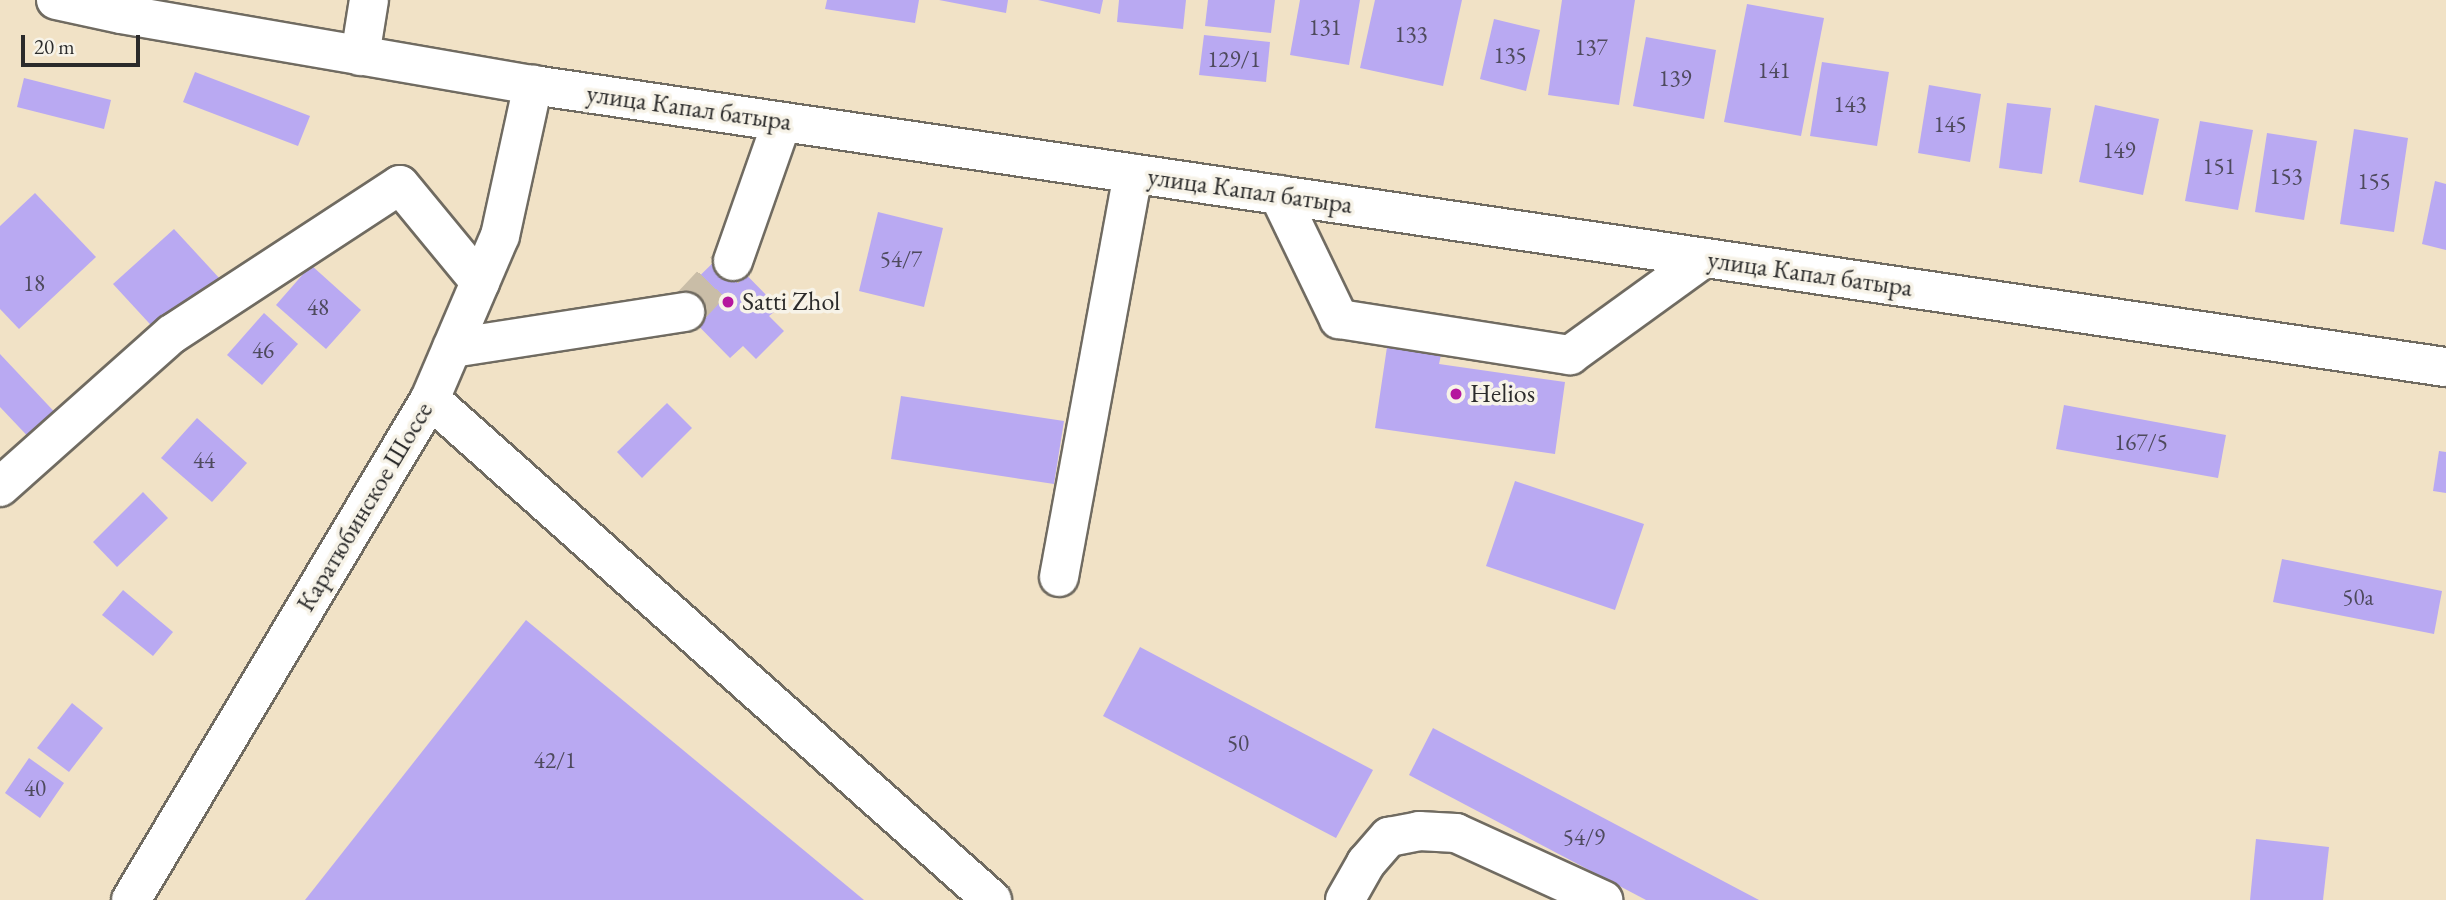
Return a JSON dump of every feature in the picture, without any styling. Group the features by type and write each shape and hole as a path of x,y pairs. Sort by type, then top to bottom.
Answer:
{"main road":[{"name":"улица Капал батыра","path":"56,0 533,85 2446,367"},
{"path":"360,56 369,0"},
{"name":"Каратюбинское Шоссе","path":"131,900 430,399 500,236 533,85"},
{"path":"733,261 782,122"},
{"path":"1059,578 1133,174"},
{"path":"0,487 172,334 400,185 480,282"},
{"path":"1279,195 1339,319 1570,355 1704,258"},
{"path":"452,348 685,312"},
{"path":"430,399 992,900"},
{"path":"1345,900 1366,863 1389,837 1419,831 1456,833 1603,900"}],"building":[{"path":"827,0 919,0 915,23 825,9"},
{"path":"939,0 1008,0 1006,13"},
{"path":"1038,0 1103,0 1100,14"},
{"path":"1119,0 1186,0 1183,29 1117,22"},
{"path":"1208,0 1275,0 1271,33 1205,26"},
{"path":"1300,0 1360,0 1349,65 1290,55"},
{"path":"1375,0 1462,0 1443,86 1360,68"},
{"path":"1562,0 1635,0 1619,105 1548,95"},
{"path":"1747,4 1824,18 1801,136 1724,122"},
{"path":"1494,19 1540,30 1526,91 1480,79"},
{"path":"1204,35 1270,42 1266,82 1199,75"},
{"path":"1646,37 1716,50 1704,119 1633,106"},
{"path":"1822,62 1889,72 1877,146 1810,136"},
{"path":"195,72 310,116 298,146 183,102"},
{"path":"24,78 111,100 104,129 17,107"},
{"path":"1929,85 1981,94 1970,162 1918,153"},
{"path":"2007,103 2051,108 2042,174 1999,168"},
{"path":"2095,105 2159,119 2143,195 2079,182"},
{"path":"2200,121 2253,130 2238,210 2185,201"},
{"path":"2354,129 2408,138 2394,232 2340,224"},
{"path":"2267,133 2317,141 2304,220 2255,212"},
{"path":"2435,181 2446,184 2446,250 2422,244"},
{"path":"35,193 96,257 19,329 0,309 0,226"},
{"path":"878,212 943,228 924,307 859,291"},
{"path":"174,229 221,280 160,335 113,284"},
{"path":"724,252 779,308 769,316 784,331 756,359 743,346 730,358 674,301"},
{"path":"311,265 361,310 326,349 276,305"},
{"path":"264,313 298,344 262,385 227,355"},
{"path":"1387,347 1441,355 1439,364 1565,382 1555,454 1375,428"},
{"path":"0,354 63,421 36,445 0,407"},
{"path":"901,396 1064,421 1054,484 891,459"},
{"path":"667,403 692,428 642,478 617,452"},
{"path":"2064,405 2226,435 2218,478 2056,449"},
{"path":"197,418 247,463 212,502 161,458"},
{"path":"2439,451 2446,452 2446,493 2433,491"},
{"path":"1515,481 1644,524 1615,610 1486,566"},
{"path":"143,492 168,518 117,567 93,542"},
{"path":"2282,559 2442,591 2434,634 2273,602"},
{"path":"123,590 173,632 153,656 102,615"},
{"path":"526,620 864,900 305,900"},
{"path":"1140,647 1373,770 1336,838 1103,716"},
{"path":"72,703 103,728 69,772 37,748"},
{"path":"1433,728 1759,900 1646,900 1409,775"},
{"path":"29,758 64,783 40,818 5,793"},
{"path":"2256,839 2329,847 2323,900 2250,900"}],"tunnel":[{"path":"685,312 733,261"}],"place":[{"name":"Satti Zhol","path":"728,302"},
{"name":"Helios","path":"1456,394"}]}
